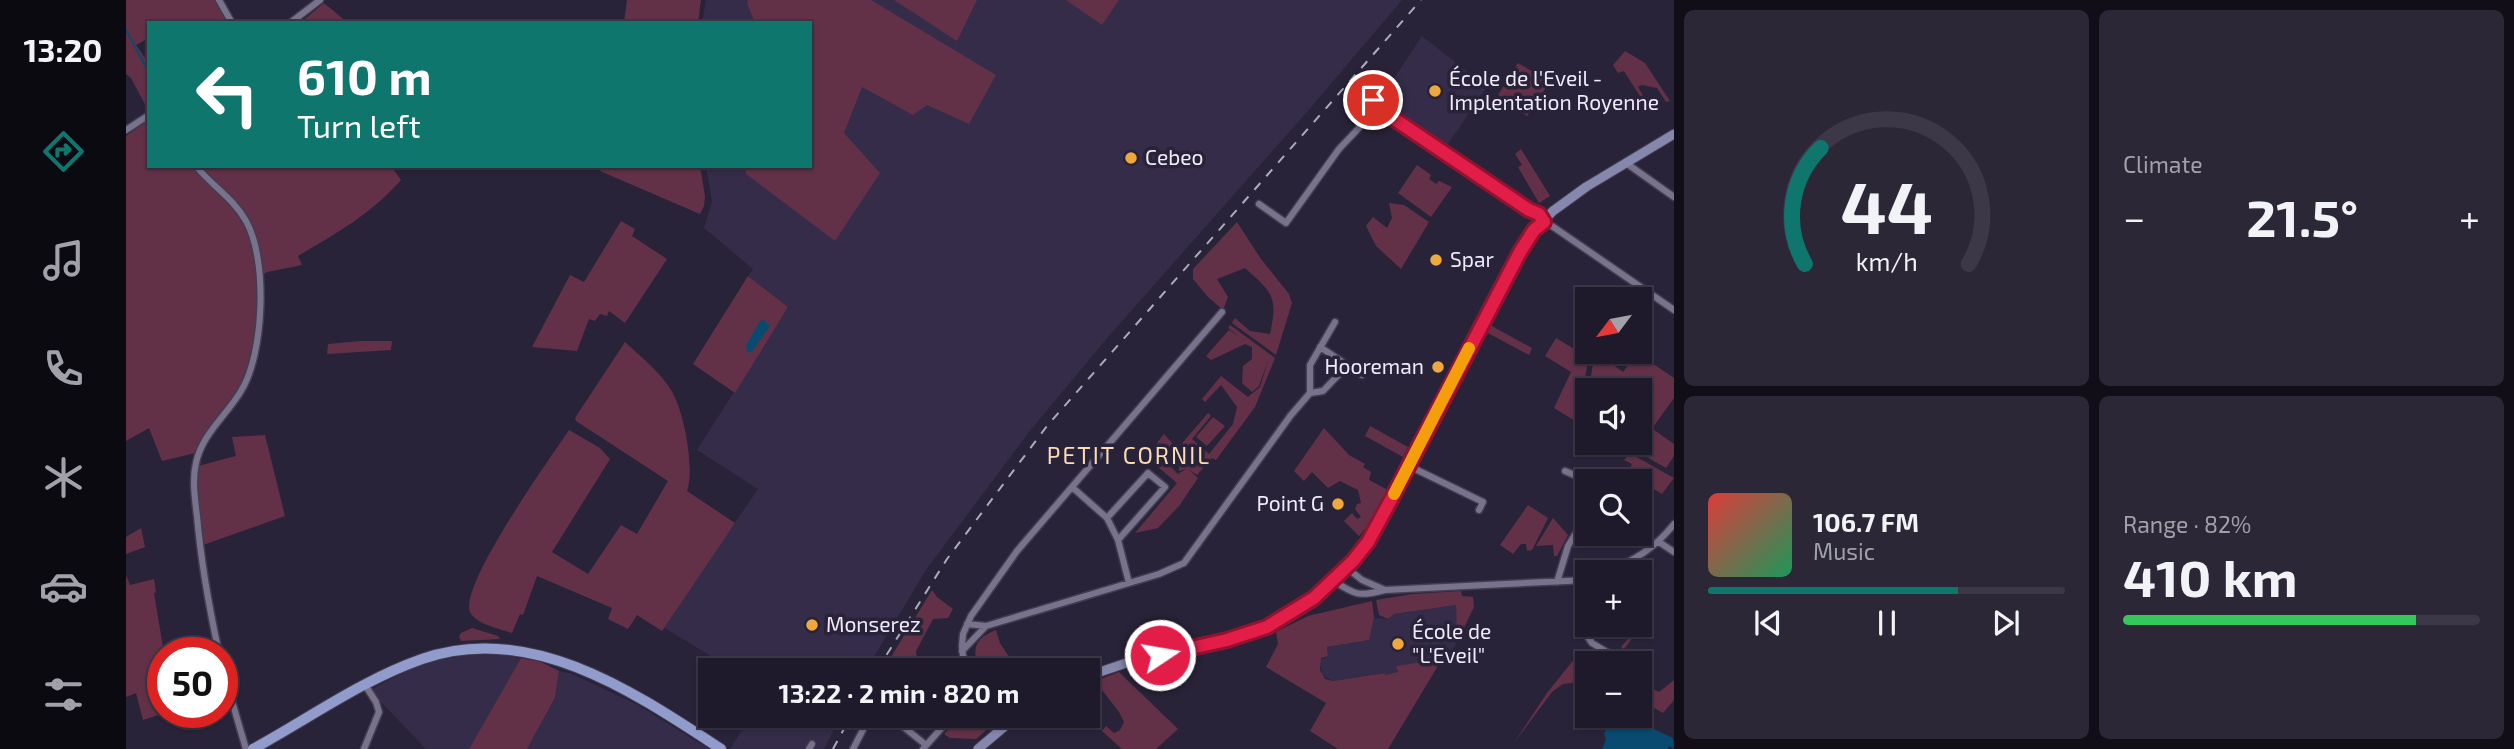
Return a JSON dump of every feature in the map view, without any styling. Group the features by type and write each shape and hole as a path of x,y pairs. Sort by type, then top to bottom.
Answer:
{"main road":[{"path":"1100,672 1138,659 1227,640 1267,627 1314,598 1334,581 1368,542 1504,279 1534,230 1553,211 1586,187 1674,134"},
{"path":"253,749 266,745 365,685 410,663 449,652 481,647 531,652 570,665 621,688 721,749"},
{"path":"978,749 1002,728"}],"street":[{"path":"219,0 231,21"},
{"path":"293,21 320,0"},
{"path":"1259,204 1286,223 1339,149 1358,130 1374,103 1532,212 1541,215 1544,222 1674,310"},
{"path":"126,130 147,116"},
{"path":"1626,163 1674,197"},
{"path":"198,168 246,219 255,241 259,285 258,345 250,374 241,391 205,438 195,466 196,503 206,591 216,637"},
{"path":"965,658 962,651 963,634 967,624 1017,551 1222,312"},
{"path":"967,624 986,626 1172,570 1184,563 1285,423 1310,393 1310,365 1335,322"},
{"path":"1320,347 1362,375"},
{"path":"1310,393 1323,391 1348,365"},
{"path":"1409,466 1483,502 1479,510"},
{"path":"1565,471 1575,475"},
{"path":"1107,518 1148,473 1165,487 1118,540"},
{"path":"1072,487 1107,518 1118,540 1129,583"},
{"path":"1635,560 1659,542 1674,524"},
{"path":"1557,582 1568,546 1575,535"},
{"path":"1659,542 1674,552"},
{"path":"1347,568 1362,580 1385,590"},
{"path":"1334,581 1358,595 1385,590 1575,581"},
{"path":"962,651 986,626"},
{"path":"1588,637 1592,643 1606,651"},
{"path":"364,749 379,712 365,685"},
{"path":"238,722 246,749"},
{"path":"853,749 864,728"},
{"path":"903,728 924,747 941,728"}],"shaded area":[{"path":"126,0 217,0 228,21 147,21 147,42 136,45 147,61 147,108 131,78 126,74"},
{"path":"627,0 701,0 698,21 624,21"},
{"path":"706,0 1402,0 1109,336 1029,432 926,570 873,658 714,658 663,627 758,489 697,450 788,307 748,276 753,269 704,228 712,201 706,168 812,168 812,21 702,21"},
{"path":"748,0 871,0 996,75 969,124 927,105 913,115 862,87 844,133 880,173 835,241 746,174 745,168 812,168 812,21 754,21"},
{"path":"894,0 977,0 957,41"},
{"path":"1066,0 1119,0 1102,25"},
{"path":"324,3 346,21 302,21"},
{"name":"École de l'Eveil - Implentation Royenne","path":"1422,36 1487,87 1446,147 1386,105 1383,95"},
{"path":"1625,51 1645,63 1670,101 1666,102 1657,88 1642,85 1638,87 1650,108 1648,109 1624,71 1618,73 1613,65"},
{"path":"1518,63 1550,82 1527,116 1498,95"},
{"path":"147,121 147,168 195,168 224,197 244,223 249,232 256,263 256,325 245,376 195,453 162,461 149,428 126,441 126,136"},
{"path":"1521,149 1550,196 1539,203 1518,167 1522,165 1515,154"},
{"path":"1417,165 1431,175 1429,179 1436,184 1439,181 1452,187 1431,217 1398,193"},
{"path":"201,168 392,168 401,180 366,213 298,256 302,265 267,272 261,276 257,236 247,219"},
{"path":"601,168 700,168 704,206 700,214 600,171"},
{"path":"1389,203 1404,205 1429,222 1401,269 1376,246 1366,226 1373,217 1387,228 1392,218"},
{"path":"621,221 635,229 632,236 667,259 625,323 609,311 607,316 600,314 595,321 589,319 577,351 532,347 570,275 584,282"},
{"path":"1237,222 1261,259 1289,294 1292,303 1276,355 1232,323 1235,318 1250,331 1270,334 1273,303 1267,290 1254,276 1245,268 1217,279 1228,297 1223,310 1193,279 1193,269"},
{"path":"748,276 788,307 735,393 693,364"},
{"path":"1230,325 1275,358 1255,407 1216,460 1212,458 1197,475 1188,469 1198,478 1179,506 1158,528 1135,533 1177,483 1146,457 1164,434 1173,444 1169,465 1178,474 1186,469 1179,471 1178,448 1208,413 1211,416 1192,439 1209,454 1233,424 1237,407 1221,385 1205,402 1202,399 1221,376 1248,397 1260,387 1269,358 1259,386 1252,392 1242,383 1243,366 1252,359 1252,347 1245,344 1211,360 1206,356 1229,330 1241,338 1228,328"},
{"path":"1490,325 1532,348 1529,355 1486,332"},
{"path":"1556,338 1575,350 1575,364 1588,364 1585,378 1575,378 1575,421 1554,408 1571,372 1545,356"},
{"path":"392,341 391,350 327,354 328,344"},
{"path":"625,342 661,377 676,399 689,455 687,491 735,523 662,631 637,615 628,629 608,619 612,608 537,576 523,615 520,614 512,633 483,623 470,612 470,598 478,576 527,492 569,430 600,448 610,459 552,552 588,574 621,525 637,534 668,481 575,418"},
{"path":"1652,363 1674,378 1674,398 1652,429 1652,378 1591,378 1593,364 1612,364 1623,372 1629,364"},
{"path":"1213,417 1225,426 1207,446 1196,437"},
{"path":"1370,426 1408,447 1403,457 1365,436"},
{"path":"1324,428 1349,455 1365,464 1363,467 1371,472 1369,480 1388,490 1377,514 1359,536 1344,521 1352,513 1357,519 1361,517 1355,509 1357,504 1361,503 1358,490 1340,481 1328,488 1312,472 1304,481 1294,471"},
{"path":"1654,430 1674,444 1674,456 1666,468 1643,455 1652,455"},
{"path":"265,435 285,516 203,545 196,479 198,466 236,456 232,437"},
{"path":"1628,455 1633,455 1674,478 1662,494 1652,488 1652,469 1630,469 1632,464 1624,460"},
{"path":"1528,505 1548,518 1532,550 1527,551 1526,544 1521,544 1513,554 1500,545"},
{"path":"1553,518 1568,535 1557,556 1554,556 1553,545 1536,546"},
{"path":"141,528 145,547 126,554 126,537"},
{"path":"126,575 130,585 154,579 161,637 147,637 147,719 143,720 136,693 126,697"},
{"path":"932,590 953,609 948,618 933,619 916,651 917,658 890,658"},
{"path":"1461,591 1462,596 1473,597 1474,607 1457,642 1456,605 1394,614 1388,619 1379,615 1376,600 1413,594"},
{"path":"1372,601 1374,618 1369,640 1327,647 1328,656 1321,658 1320,670 1325,679 1333,681 1385,675 1398,672 1396,666 1442,659 1388,749 1338,749 1310,731 1326,703 1266,667 1278,644 1276,632 1308,616"},
{"name":"École de \"L'Eveil\"","path":"1456,605 1457,642 1448,659 1397,666 1398,672 1385,675 1384,673 1333,681 1322,675 1320,660 1328,656 1327,647 1369,640 1374,618 1388,619 1394,614"},
{"path":"472,628 500,639 461,641 461,633"},
{"path":"996,630 1000,643 1010,658 976,658 978,643"},
{"path":"1630,637 1633,637 1624,649 1621,647"},
{"path":"465,655 521,658 469,749 426,749 372,689 412,668"},
{"path":"521,658 541,662 559,671 555,698 527,749 469,749"},
{"path":"1575,658 1573,683 1563,684 1552,692 1514,743 1547,693"},
{"path":"559,671 572,674 636,704 709,749 527,749 555,699"},
{"path":"1119,672 1178,729 1156,749 1122,749 1102,731 1106,726 1114,733 1120,730 1124,722 1100,687 1100,679"},
{"path":"1674,680 1674,700 1663,713 1652,707 1652,689 1659,692"},
{"path":"743,728 835,728 824,749 730,749"},
{"path":"950,728 989,728 976,739 950,738 944,734"}],"water":[{"path":"764,320 770,326 751,353 747,351 746,345 760,321"},
{"path":"1607,728 1651,728 1673,738 1674,748 1602,749 1606,739 1604,734"}],"waterway":[{"path":"126,30 147,69"}],"railway":[{"path":"885,658 947,559 1047,426 1421,0"},
{"path":"833,749 844,728"}],"slow traffic":[{"path":"1394,494 1469,348"}],"place":[{"name":"École de l'Eveil - Implentation Royenne","path":"1435,91"},
{"name":"Cebeo","path":"1131,158"},
{"name":"Spar","path":"1436,260"},
{"name":"Hooreman","path":"1438,367"},
{"name":"Point G","path":"1338,504"},
{"name":"Monserez","path":"812,625"},
{"name":"École de \"L'Eveil\"","path":"1398,644"}],"district":[{"name":"PETIT CORNIL","path":"1129,456"}],"route":[{"path":"1160,655 1243,636 1267,627 1314,598 1347,568 1368,542 1393,496 1504,279 1534,230 1544,222 1541,215 1532,212 1375,106 1373,100"}]}
